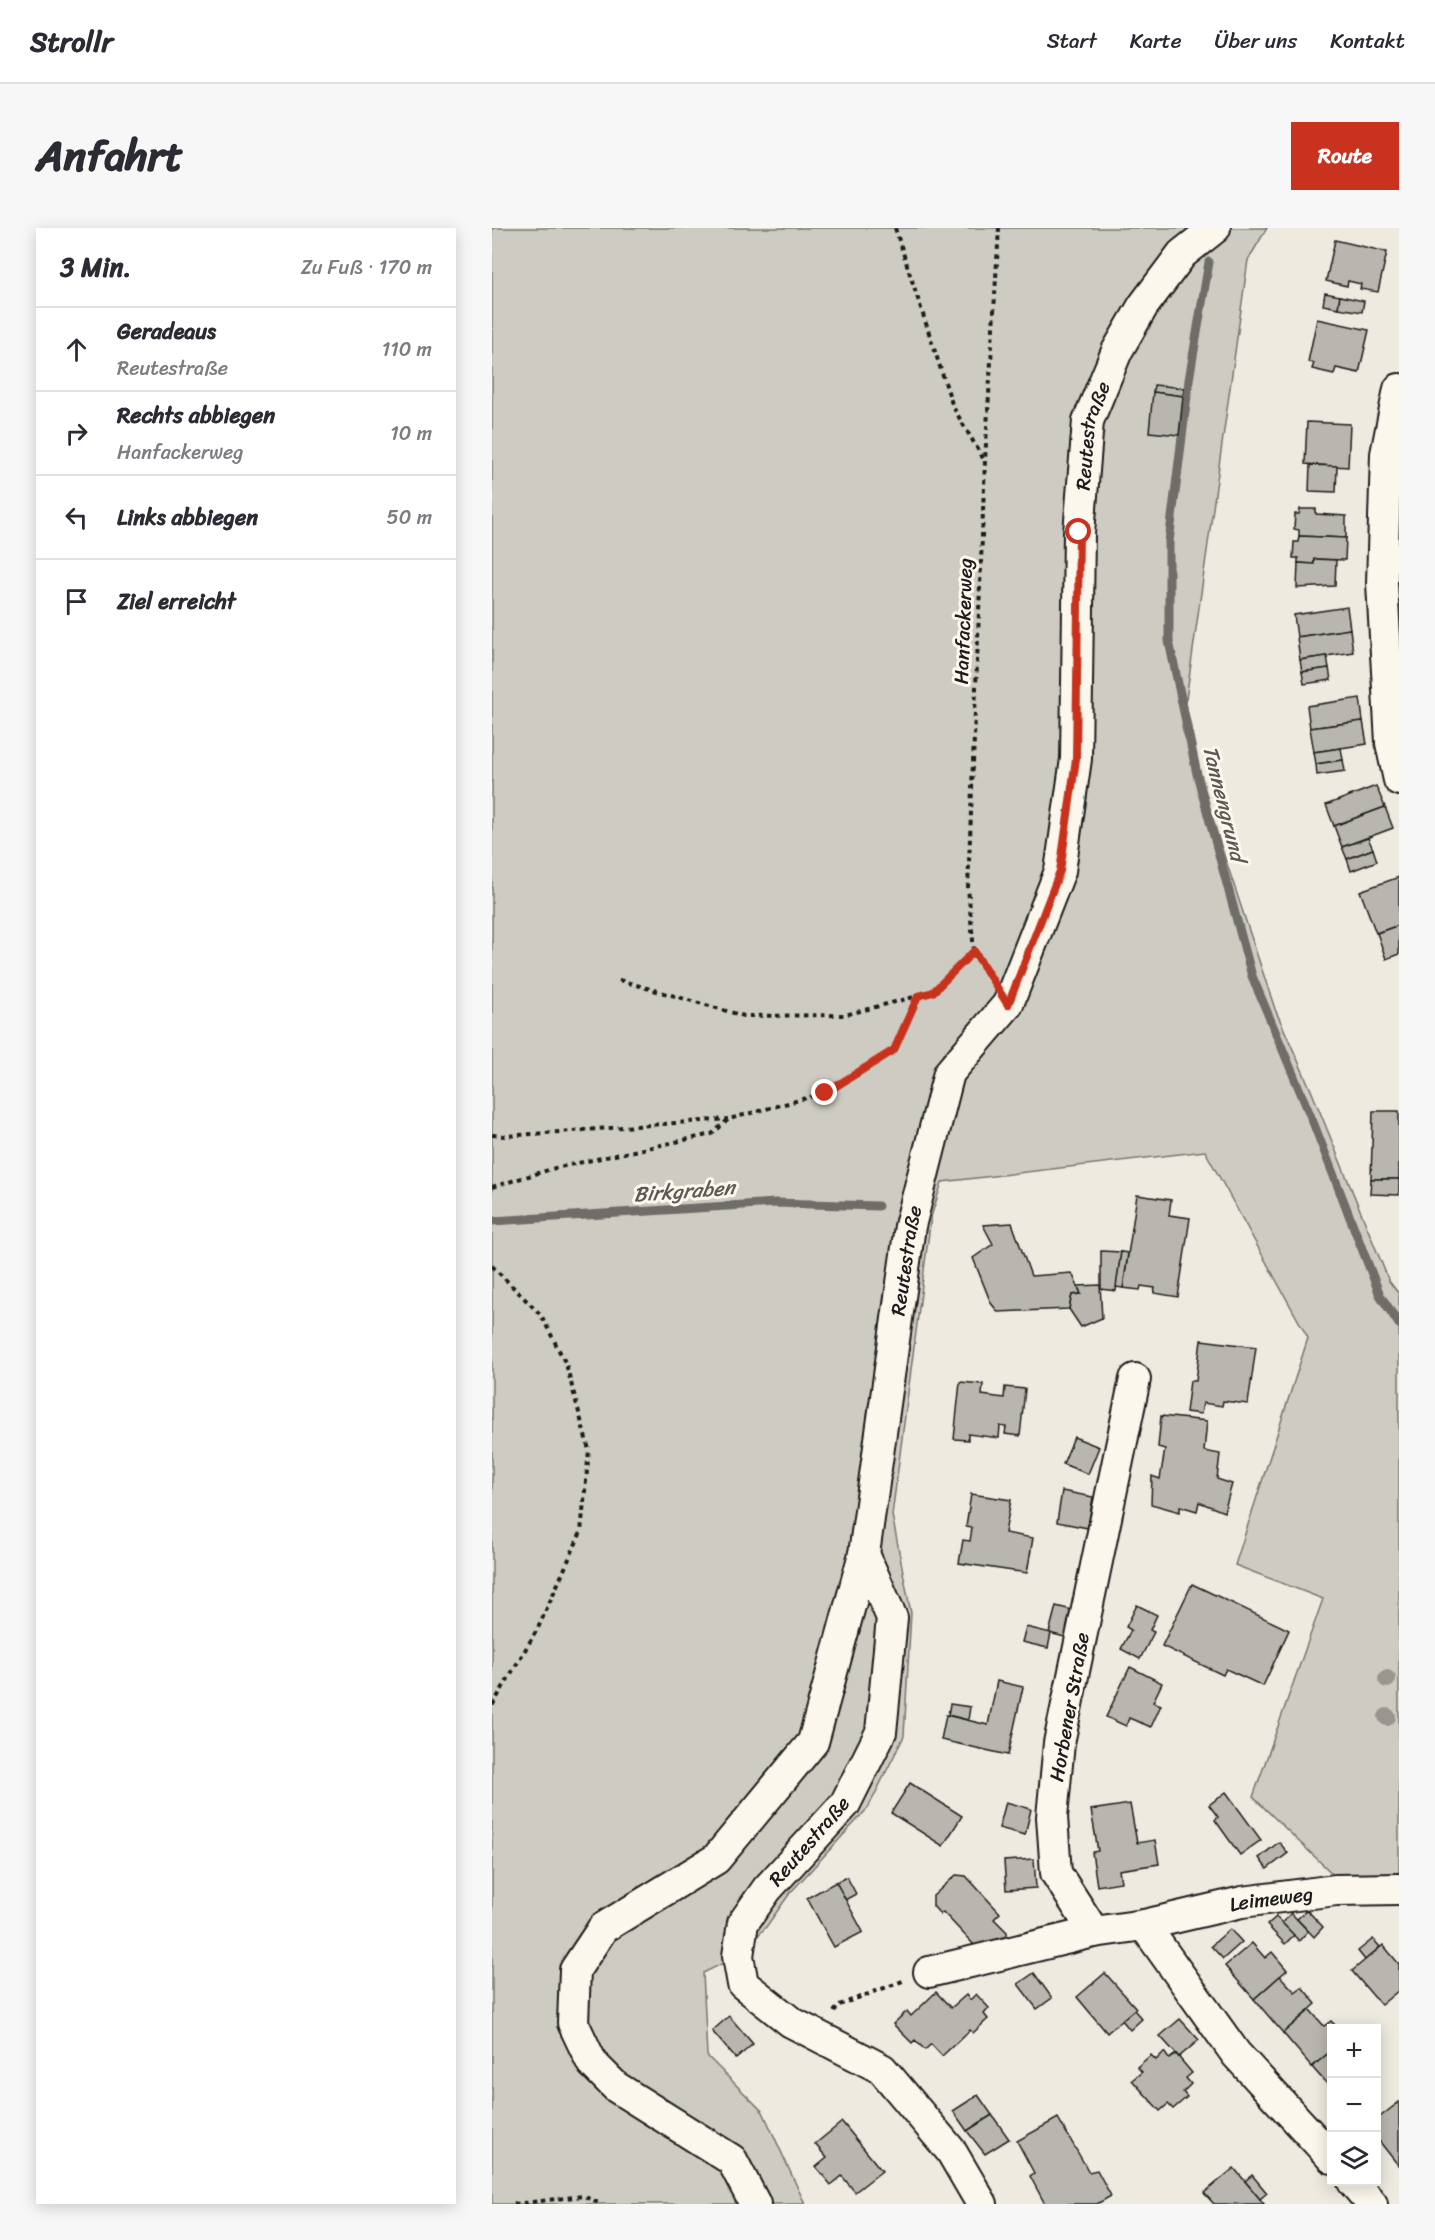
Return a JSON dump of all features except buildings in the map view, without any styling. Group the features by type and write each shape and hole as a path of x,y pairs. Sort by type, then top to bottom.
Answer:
{"street":[{"name":"Reutestraße","path":"982,2204 951,2151 882,2069 791,2022 743,1984 738,1956 743,1923 767,1889 845,1804 881,1732 892,1618 864,1554 910,1226 950,1073 1008,1005 1060,871 1076,759 1079,532 1089,421 1117,351 1143,306 1182,254 1215,228"},
{"path":"1399,389 1386,454 1382,583 1391,743 1399,780"},
{"name":"Horbener Straße","path":"1094,1932 1056,1873 1052,1817 1059,1743 1135,1379"},
{"path":"755,2204 732,2160 616,2087 591,2062 573,2023 575,1970 603,1928 716,1859 813,1742 864,1554"},
{"name":"Leimeweg","path":"1144,1925 1242,1902 1336,1890 1399,1888"},
{"path":"928,1972 1094,1932 1144,1925 1236,2054 1327,2153"},
{"path":"1357,2186 1372,2204"}],"path":[{"path":"895,228 953,407 985,461"},
{"name":"Hanfackerweg","path":"999,228 985,461 968,888 974,951 1008,1005"},
{"path":"619,980 744,1016 845,1016 933,992 974,951"},
{"path":"492,1135 506,1136 729,1119 825,1093 894,1050 918,996"},
{"path":"492,1187 555,1168 712,1134 729,1119"},
{"path":"492,1266 541,1315 566,1364 589,1450 580,1532 538,1628 492,1706"},
{"path":"818,2036 839,2005 928,1972"},
{"path":"514,2204 583,2196 601,2204"}],"shaded area":[{"path":"492,228 1267,228 1248,260 1182,728 1275,1009 1311,1090 1389,1281 1399,1294 1399,1881 1345,1886 1253,1797 1323,1599 1235,1565 1308,1338 1205,1151 942,1182 931,1217 892,1515 911,1613 904,1736 868,1808 790,1893 766,1927 738,1956 703,1973 707,2056 763,2112 805,2204 492,2204"}],"waterway":[{"name":"Tannengrund","path":"1209,262 1189,380 1169,542 1169,641 1197,774 1252,976 1313,1122 1380,1295 1399,1324"},
{"name":"Birkgraben","path":"492,1221 776,1203 878,1206"}],"route":[{"path":"825,1093 894,1050 918,996 933,992 974,951 1008,1005 1060,871 1076,759 1079,532"}]}
